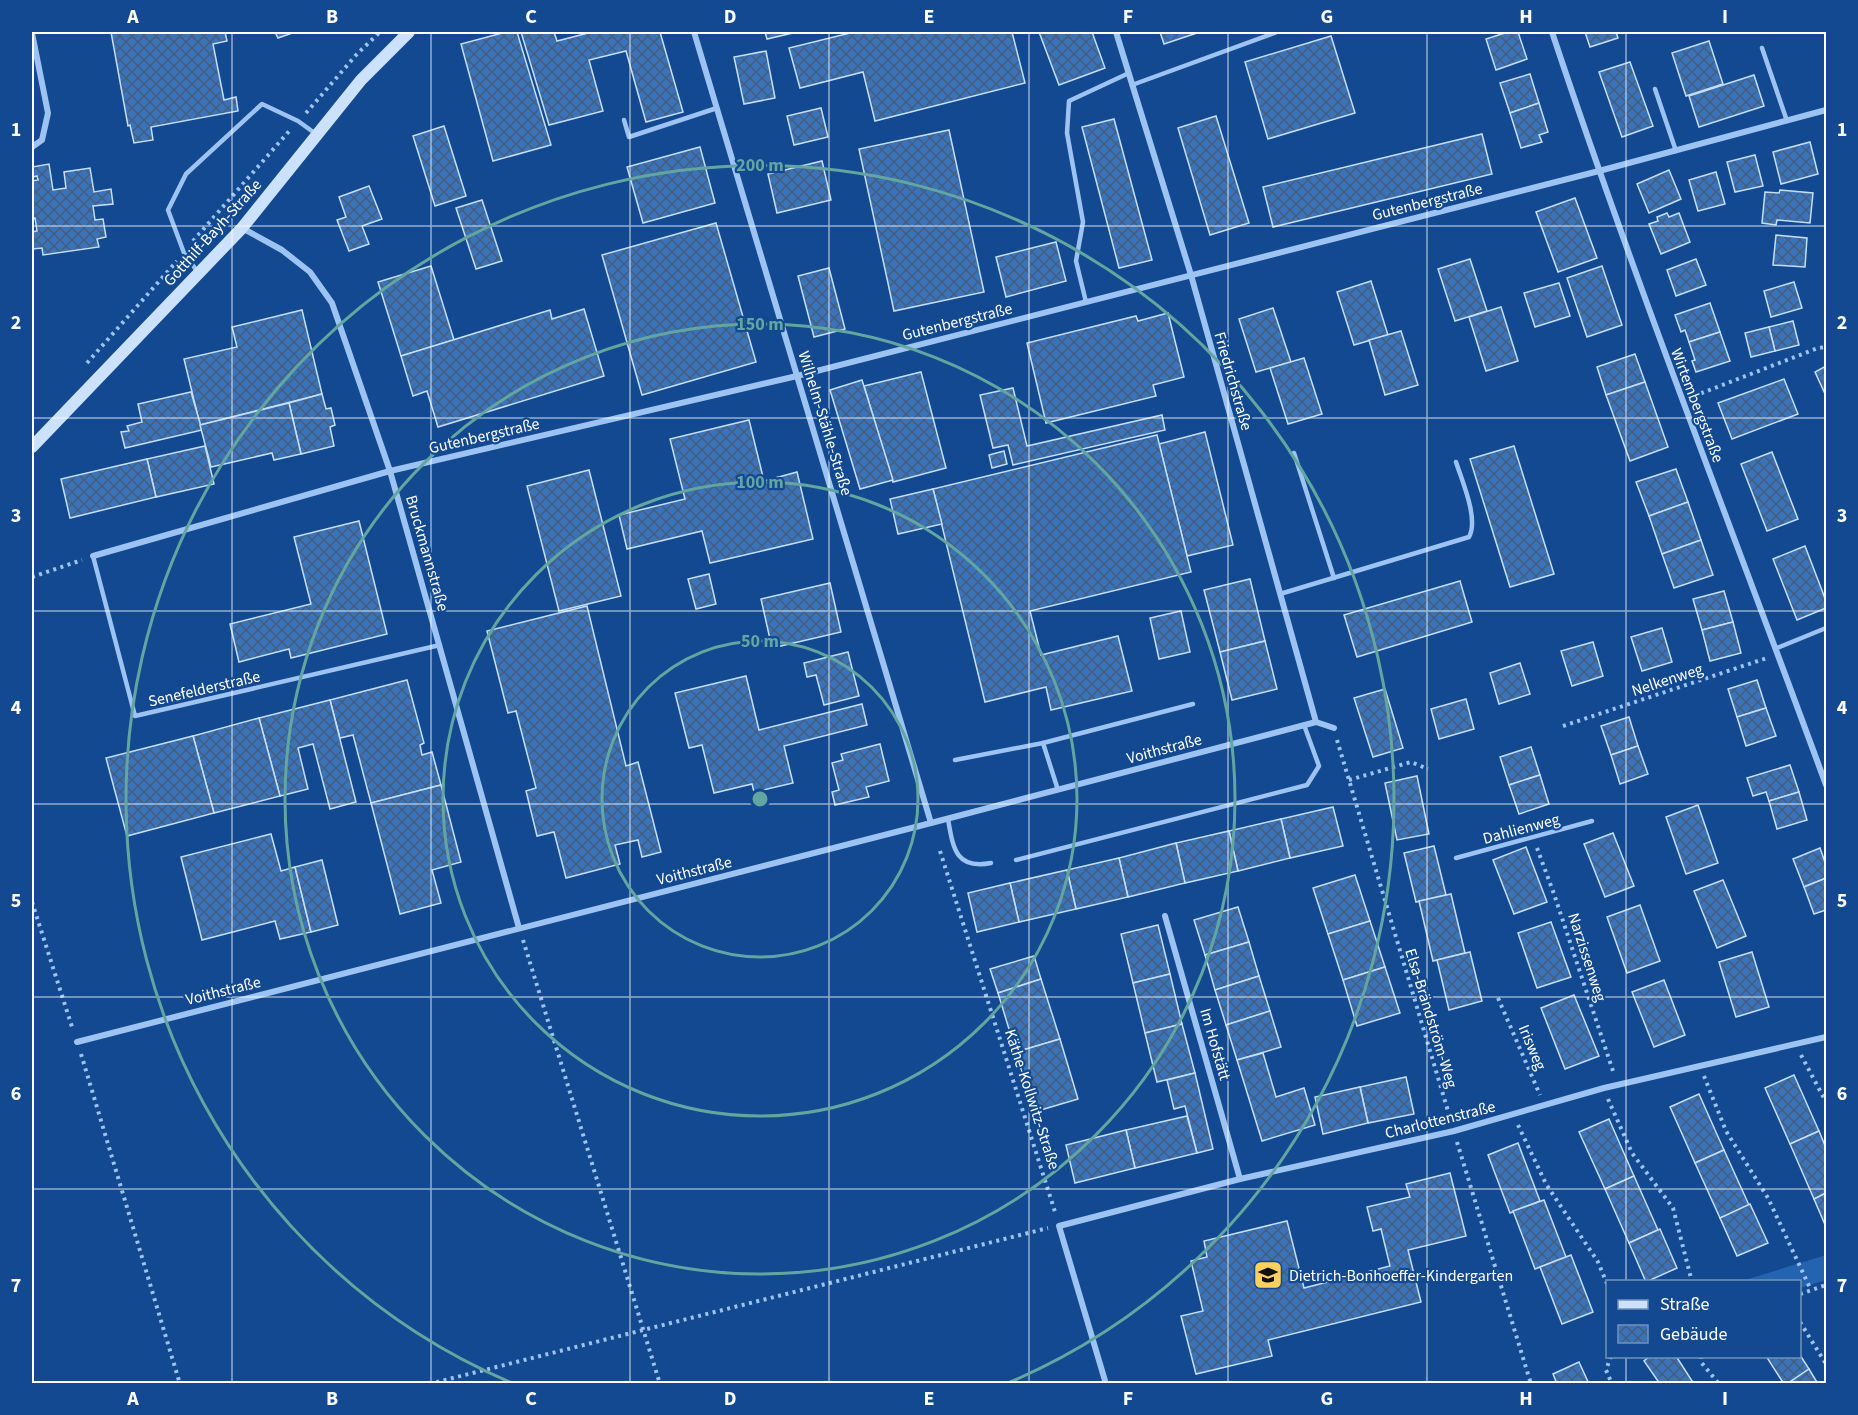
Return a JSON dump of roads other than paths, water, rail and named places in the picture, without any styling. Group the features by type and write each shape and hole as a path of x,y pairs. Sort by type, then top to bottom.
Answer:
{"street":[{"name":"Gotthilf-Bayh-Straße","path":"32,447 242,228 361,80 409,32"},
{"name":"Wilhelm-Stähle-Straße","path":"694,32 931,823"},
{"name":"Friedrichstraße","path":"1116,32 1191,275 1316,722"},
{"name":"Wirtembergstraße","path":"1552,32 1599,171 1682,400 1827,785"},
{"path":"32,33 48,113 42,140 32,147"},
{"name":"Gutenbergstraße","path":"93,556 390,471 797,375 1599,171 1827,110"},
{"name":"Bruckmannstraße","path":"242,228 282,250 310,272 332,303 390,471 519,928"},
{"path":"1316,722 1334,728"},
{"name":"Voithstraße","path":"77,1042 948,819 1316,722"},
{"name":"Im Hofstätt","path":"1165,916 1240,1179"},
{"name":"Charlottenstraße","path":"1106,1383 1059,1226 1240,1179 1454,1131 1604,1089 1827,1036"}],"lane":[{"path":"1132,85 1277,32"},
{"path":"1762,48 1787,121"},
{"path":"1086,302 1076,261 1083,222 1067,133 1069,101 1129,74"},
{"path":"1655,89 1676,151"},
{"path":"198,273 184,253 168,210 186,174 262,104 298,121 317,134"},
{"path":"624,120 629,137 717,108"},
{"path":"1294,453 1334,578"},
{"path":"1280,594 1469,537 1473,530 1472,515 1456,462"},
{"name":"Senefelderstraße","path":"93,556 135,716 440,645"},
{"path":"1777,651 1827,628"},
{"path":"955,760 1043,743 1193,704"},
{"path":"1016,860 1307,785 1319,766 1304,725"},
{"path":"1043,743 1058,790"},
{"path":"948,819 954,849 965,861 979,865 991,863"},
{"name":"Dahlienweg","path":"1456,858 1592,821"}],"place":[{"name":"Dietrich-Bonhoeffer-Kindergarten","path":"1268,1275"}]}
